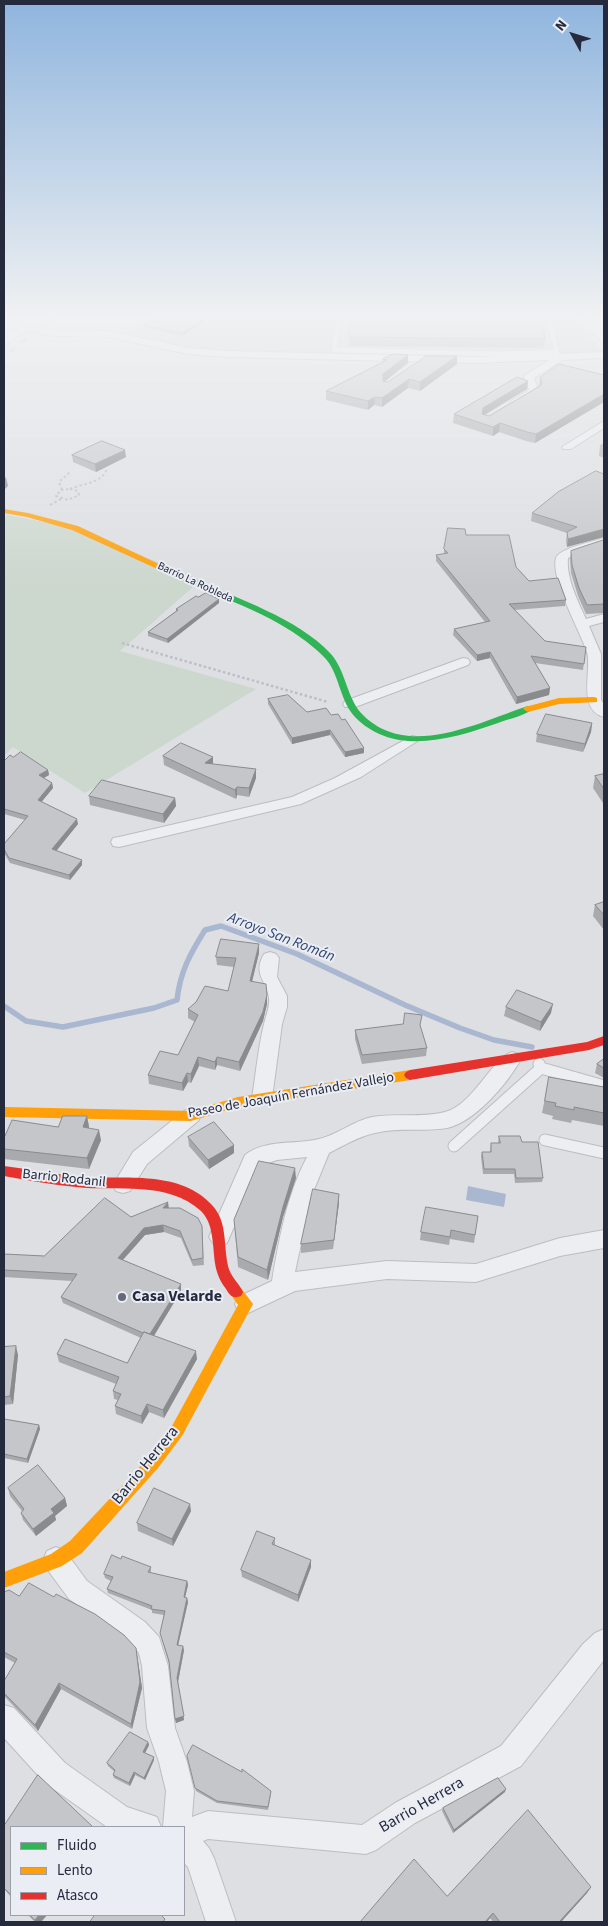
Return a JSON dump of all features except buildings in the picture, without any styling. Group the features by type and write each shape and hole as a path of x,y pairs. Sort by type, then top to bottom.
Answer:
{"street":[{"path":"502,411 510,406"},
{"path":"567,447 604,424"},
{"name":"Barrio La Robleda","path":"4,511 28,515 75,528 274,620 302,636 331,660 350,704 359,716 371,726 392,735 412,740 436,737 551,702 594,700"},
{"path":"604,542 569,552 561,560 560,565 570,598 594,654 599,684 594,700 604,713"},
{"path":"582,624 604,618"},
{"path":"350,704 463,662"},
{"name":"Barrio La Robleda","path":"119,842 296,801 334,784 412,740"},
{"path":"262,1098 273,1024 278,1006 278,996 268,977 270,958"},
{"name":"Paseo de Joaquín Fernández Vallejo","path":"4,1112 190,1116 238,1102 589,1046 604,1040"},
{"path":"220,1237 252,1161 257,1157 277,1152 322,1147 372,1125 447,1120 460,1114 472,1105 491,1086 512,1059"},
{"path":"190,1116 140,1158 124,1185 167,1186 188,1193 203,1204 216,1221 220,1237 221,1266 231,1288 246,1304 292,1282 387,1270 476,1273 560,1246 604,1239"},
{"path":"282,1287 297,1209 310,1166 322,1147"},
{"name":"Barrio Rodanil","path":"4,1171 44,1179 124,1185"},
{"name":"Barrio Herrera","path":"4,1580 56,1560 76,1547 153,1463 176,1431 246,1304"},
{"path":"56,1560 78,1590 136,1631 150,1646 155,1666 161,1728 173,1762 180,1791 177,1826"},
{"name":"Barrio Herrera","path":"185,1834 208,1824 366,1840 405,1812 511,1756 592,1653 604,1642"},
{"path":"4,1718 55,1773 120,1819 144,1826"},
{"path":"185,1844 200,1858 221,1922"}],"lane":[{"path":"534,1055 541,1068 604,1086"},
{"path":"454,1146 541,1068"},
{"path":"545,1140 604,1153"}],"path":[{"path":"70,489 78,491 79,495 70,500 61,499 56,494 62,490 94,482 104,476 107,469"},
{"path":"62,490 59,482 71,472"},
{"path":"122,643 328,702"}],"shaded area":[{"path":"7,515 75,528 201,580 120,651 256,689 85,793 13,747 4,756 4,520"}],"water":[{"path":"468,1186 506,1194 504,1207 466,1200"}],"waterway":[{"name":"Arroyo San Román","path":"4,1006 26,1021 63,1027 154,1008 177,1000 183,972 190,955 205,930 221,926 297,954 405,1005 460,1028 494,1040 532,1047"}],"traffic: fast":[{"path":"191,581 263,613 299,633 314,644 332,662 353,708 375,730 395,737 417,739 440,737 487,724 528,709"}],"traffic: slow":[{"path":"4,511 28,515 75,528 191,581"},
{"path":"528,709 559,701 594,700"},
{"path":"4,1112 191,1116 238,1102 410,1075"},
{"path":"4,1580 56,1560 76,1547 153,1463 177,1431 246,1304 236,1292"}],"traffic: jam":[{"path":"410,1075 589,1046 604,1040"},
{"path":"4,1171 77,1182 162,1185 188,1194 207,1208 215,1221 218,1232 221,1266 225,1277 236,1292"}],"place":[{"name":"Casa Velarde","path":"122,1297"}]}
